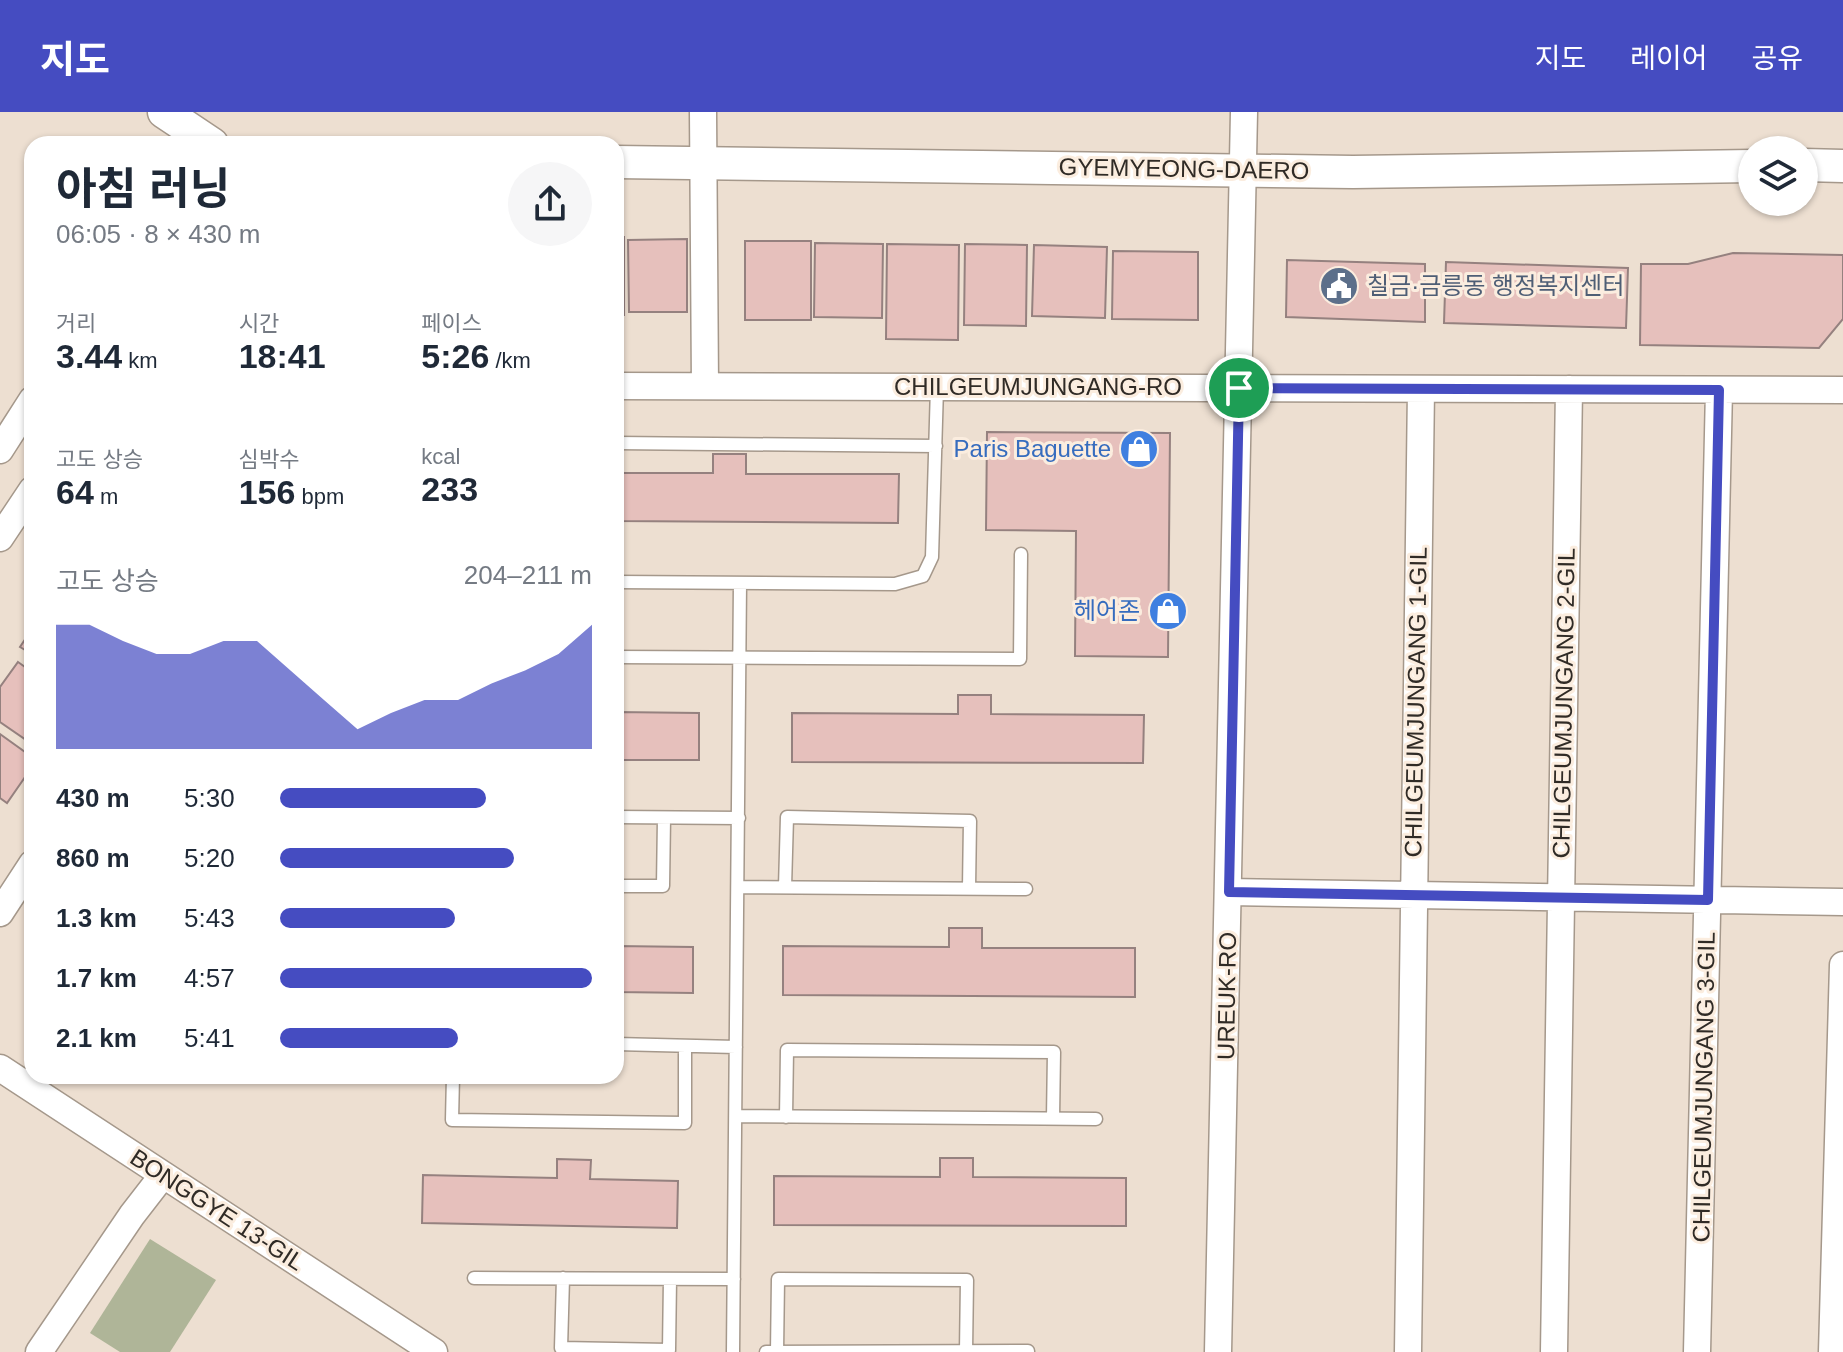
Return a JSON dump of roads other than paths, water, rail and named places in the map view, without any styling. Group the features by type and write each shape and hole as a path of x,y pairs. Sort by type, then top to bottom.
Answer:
{"street":[{"path":"164,112 200,136"},
{"path":"703,112 705,386"},
{"name":"UREUK-RO","path":"1218,1352 1244,112"},
{"name":"GYEMYEONG-DAERO","path":"624,162 1353,172 1738,166"},
{"path":"1818,165 1843,166"},
{"name":"CHILGEUMJUNGANG-RO","path":"624,386 1843,390"},
{"name":"CHILGEUMJUNGANG 1-GIL","path":"1408,1352 1421,389"},
{"name":"CHILGEUMJUNGANG 2-GIL","path":"1554,1352 1569,389"},
{"name":"CHILGEUMJUNGANG 3-GIL","path":"1697,1352 1719,390"},
{"path":"0,450 24,412"},
{"path":"0,538 24,502"},
{"path":"0,913 24,876"},
{"path":"1229,892 1843,902"},
{"path":"1832,1352 1843,965"},
{"name":"BONGGYE 13-GIL","path":"0,1068 24,1084"},
{"name":"BONGGYE 13-GIL","path":"24,1084 434,1352"},
{"path":"39,1352 132,1215 163,1175"}],"lane":[{"path":"624,582 895,584 923,576 932,557 937,387"},
{"path":"624,443 936,446"},
{"path":"624,657 1020,659 1021,554"},
{"path":"733,1352 740,583"},
{"path":"624,817 739,818"},
{"path":"785,887 787,817 970,821 969,888"},
{"path":"624,886 663,886 664,818"},
{"path":"738,887 1026,889"},
{"path":"624,1044 736,1047"},
{"path":"453,1084 452,1120 685,1123 685,1046"},
{"path":"786,1117 787,1050 803,1050 1054,1052 1053,1118"},
{"path":"736,1116 1096,1119"},
{"path":"474,1278 734,1279"},
{"path":"563,1278 561,1348 669,1350 670,1279"},
{"path":"777,1352 778,1279 967,1280 966,1351"},
{"path":"766,1352 1028,1351"}],"place":[{"name":"칠금·금릉동 행정복지센터","path":"1339,286"},
{"name":"Paris Baguette","path":"1139,449"},
{"name":"헤어존","path":"1168,611"}]}
